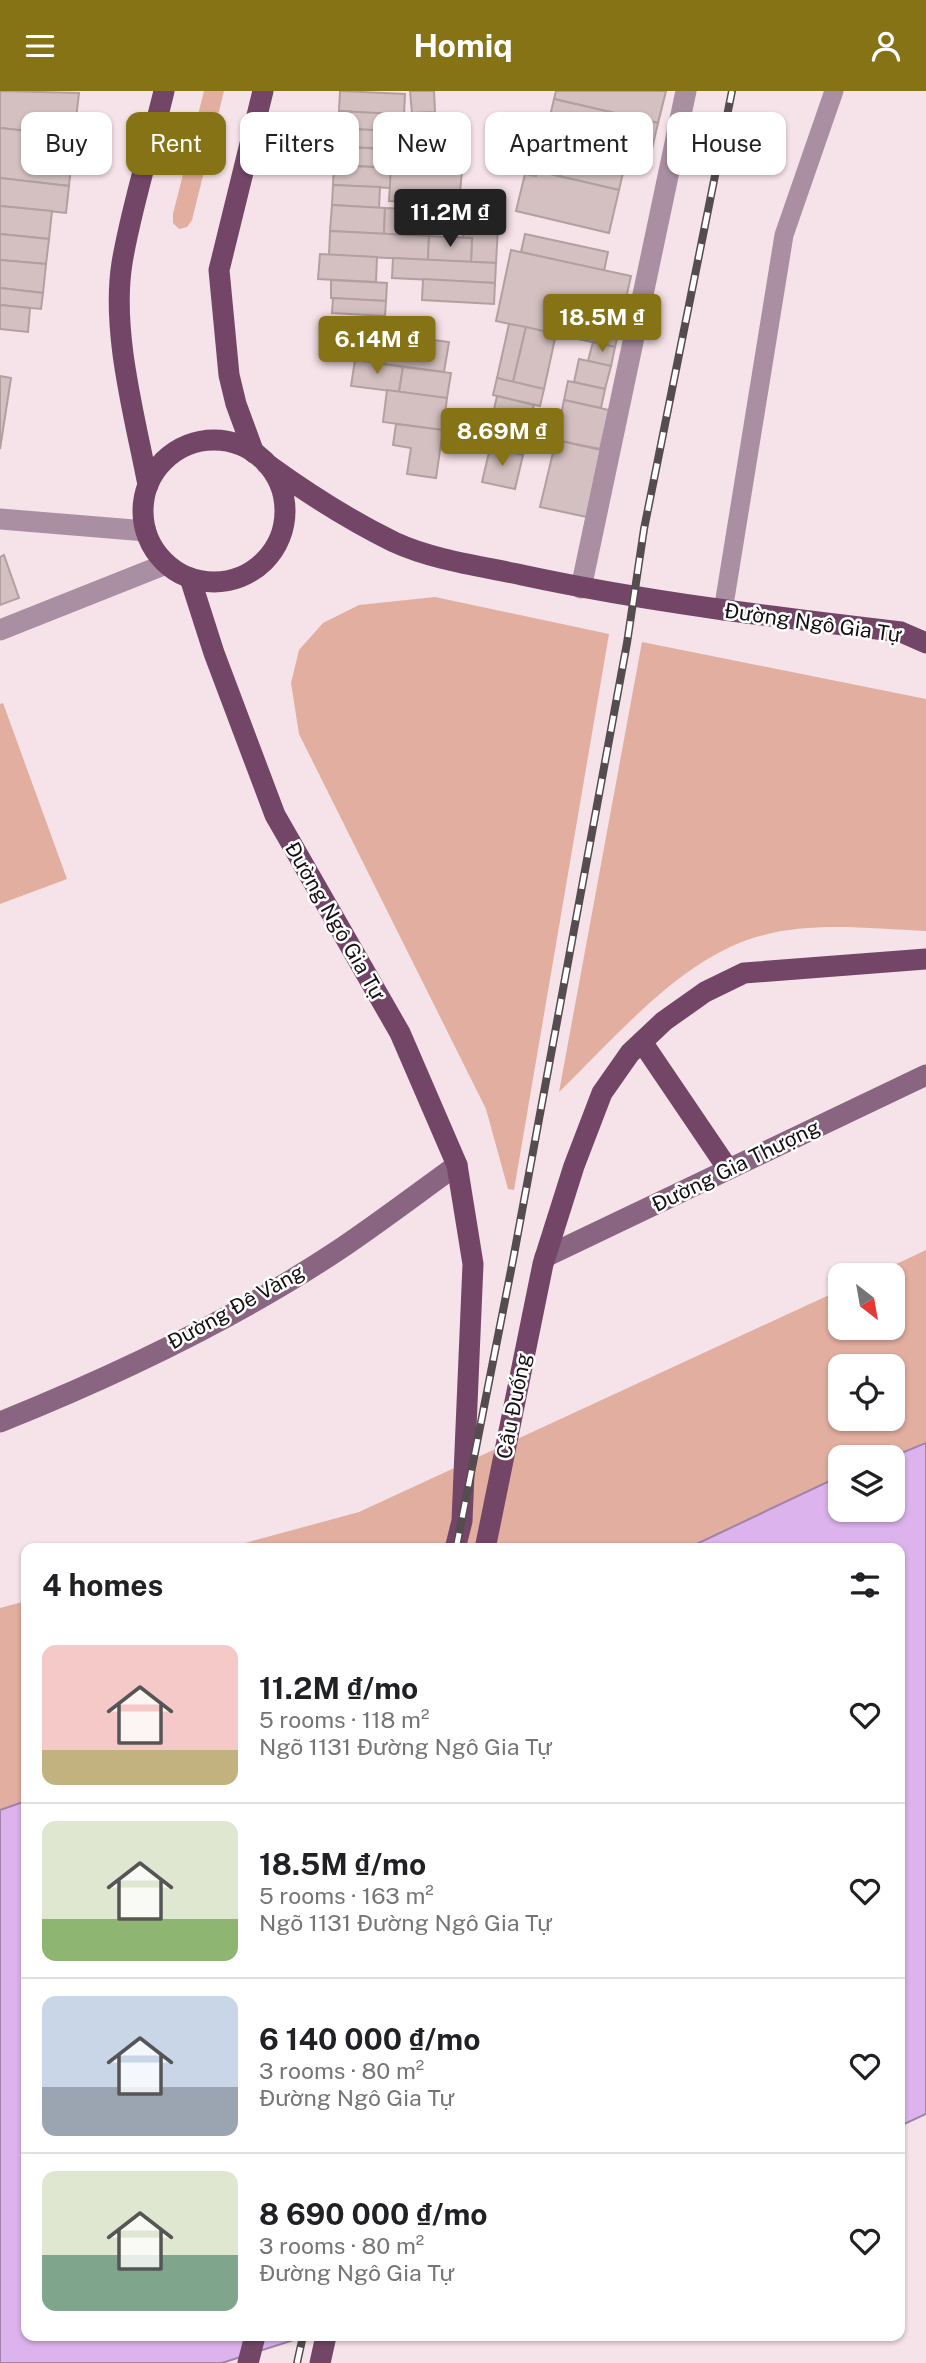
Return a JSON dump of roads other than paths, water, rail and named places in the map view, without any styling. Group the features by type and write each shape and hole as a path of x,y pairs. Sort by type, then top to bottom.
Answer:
{"main road":[{"path":"164,91 121,264 121,318 128,380 148,485 143,513 146,531 153,547 166,564 190,578 205,581 233,580 258,566 270,555 284,525 282,492 261,459 236,404 229,375 219,270 263,91"},
{"path":"148,485 164,461 192,444 224,442 261,459"},
{"name":"Đường Ngô Gia Tự","path":"261,459 317,500 395,543 435,556 581,588 723,611 901,632 926,643"},
{"name":"Đường Ngô Gia Tự","path":"190,578 214,653 275,815 400,1034 457,1165 473,1264"},
{"path":"901,632 926,634"},
{"path":"544,1260 574,1166 602,1093 630,1053 664,1021 705,992 744,973 926,959"},
{"path":"642,1042 728,1169"},
{"name":"Đường Gia Thượng","path":"544,1260 926,1075"},
{"name":"Đường Đê Vàng","path":"0,1422 209,1326 339,1249 457,1165"},
{"name":"Cầu Đuống","path":"486,1543 544,1260"},
{"name":"Cầu Đuống","path":"456,1543 462,1521 473,1264"},
{"path":"248,2363 254,2341"},
{"path":"320,2363 325,2341"}],"street":[{"path":"581,588 687,91"},
{"path":"0,519 146,531"},
{"path":"0,630 166,564"}],"lane":[{"path":"723,611 784,235 834,91"}],"railway":[{"path":"457,1543 513,1260 627,643 644,529 732,91"},
{"path":"297,2363 302,2341"}]}
